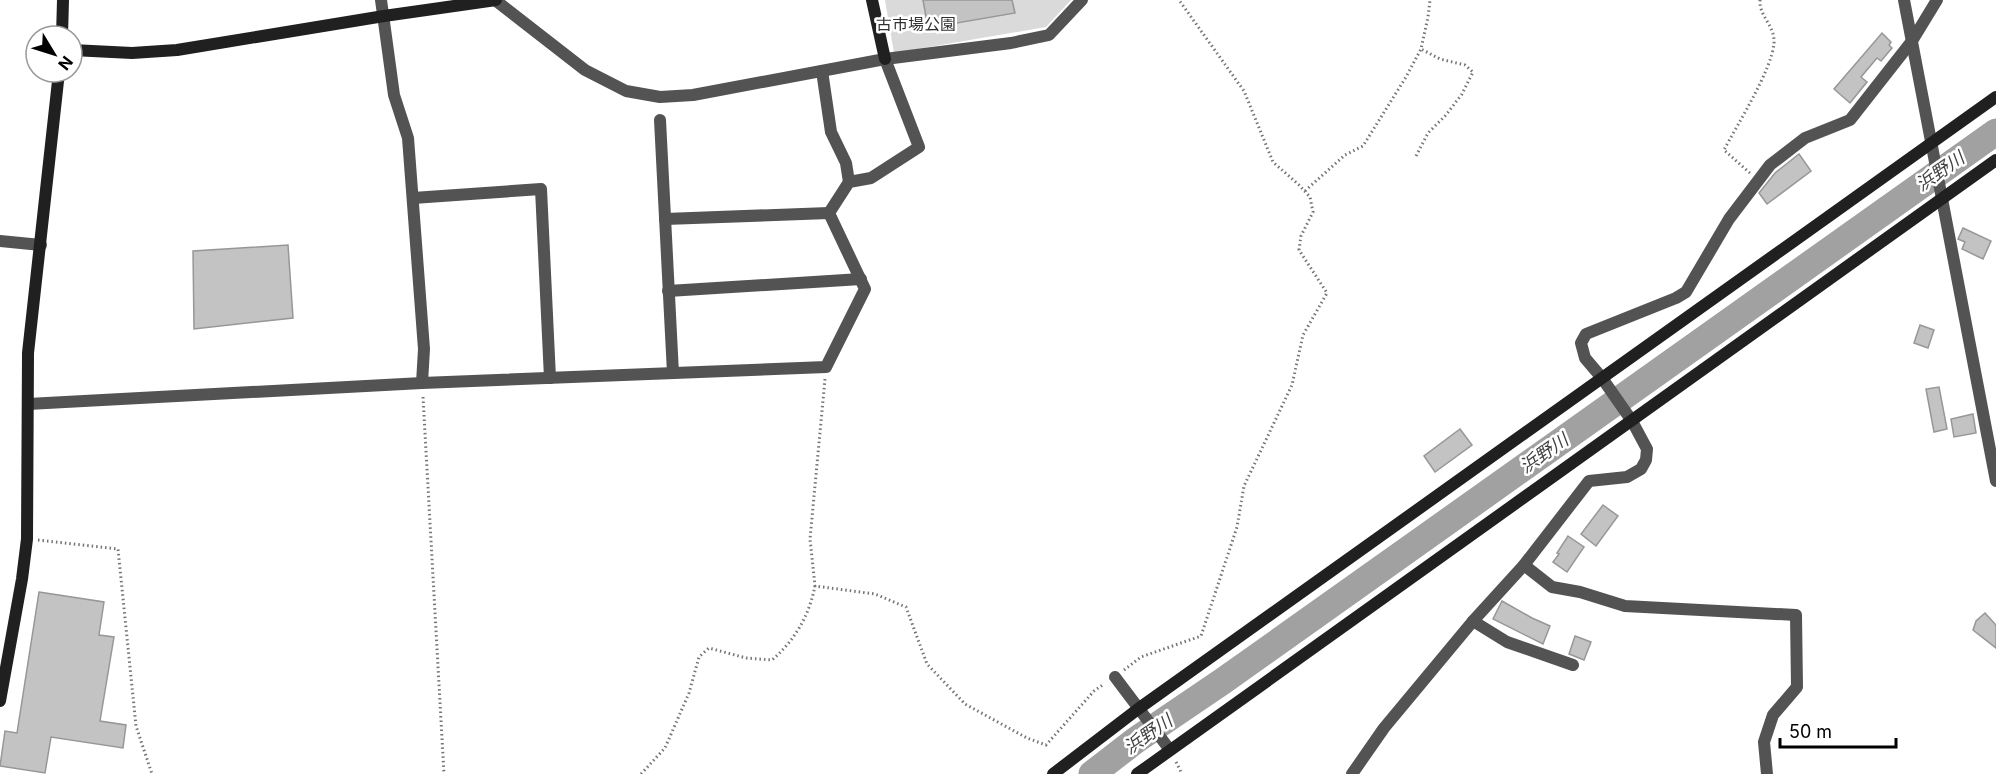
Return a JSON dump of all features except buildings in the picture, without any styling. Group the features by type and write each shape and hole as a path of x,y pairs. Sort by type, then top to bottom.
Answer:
{"street":[{"path":"62,24 63,0"},
{"path":"381,0 394,95 408,138 424,349 422,383"},
{"path":"84,51 132,53 177,50 495,0 585,70 626,91 660,97 693,95 885,59 1011,43 1049,35 1082,0"},
{"path":"849,182 871,178 919,147 885,59 872,0"},
{"path":"1904,0 1996,482"},
{"path":"1352,774 1384,728 1473,621 1524,565 1588,481 1627,477 1641,469 1646,460 1647,449 1632,421 1585,358 1581,344 1586,334 1686,292 1728,219 1770,165 1805,138 1850,120 1912,41 1937,0"},
{"path":"822,70 831,132 846,163 849,182 830,213"},
{"path":"0,701 27,539 29,510 28,353 58,84"},
{"path":"1053,774 1138,710 1996,97"},
{"path":"660,120 673,373"},
{"path":"1137,774 1996,160"},
{"path":"413,198 541,189 550,378"},
{"path":"665,219 830,213"},
{"path":"28,404 422,383 826,367 865,289 830,213"},
{"path":"0,241 41,245"},
{"path":"669,291 861,279"},
{"path":"1524,565 1552,586 1624,606 1796,615 1797,687 1773,715 1764,742 1767,774"},
{"path":"1473,621 1507,642 1573,665"},
{"path":"1115,677 1170,750"}],"path":[{"path":"815,586 875,594 906,606 927,664 966,704 1027,738 1046,745 1094,691 1141,657 1201,636 1237,527 1244,486 1292,385 1303,335 1327,293 1299,250 1301,236 1313,212 1310,197 1273,162 1244,91 1179,0"},
{"path":"1305,191 1344,155 1363,146 1421,49 1430,0"},
{"path":"1758,180 1724,150 1770,64 1774,43 1773,30 1759,7 1760,0"},
{"path":"1416,156 1428,133 1446,115 1462,93 1473,72 1465,64 1440,59 1421,49"},
{"path":"641,774 665,748 688,693 699,657 709,648 746,658 772,660 785,649 810,608 815,586 810,540 826,367"},
{"path":"422,383 444,774"},
{"path":"27,539 118,549 136,726 152,774"}],"green space":[{"name":"古市場公園","path":"885,0 1071,0 1046,27 894,53"}],"waterway":[{"name":"浜野川","path":"1092,774 1136,740 1223,681 1996,132"}]}
